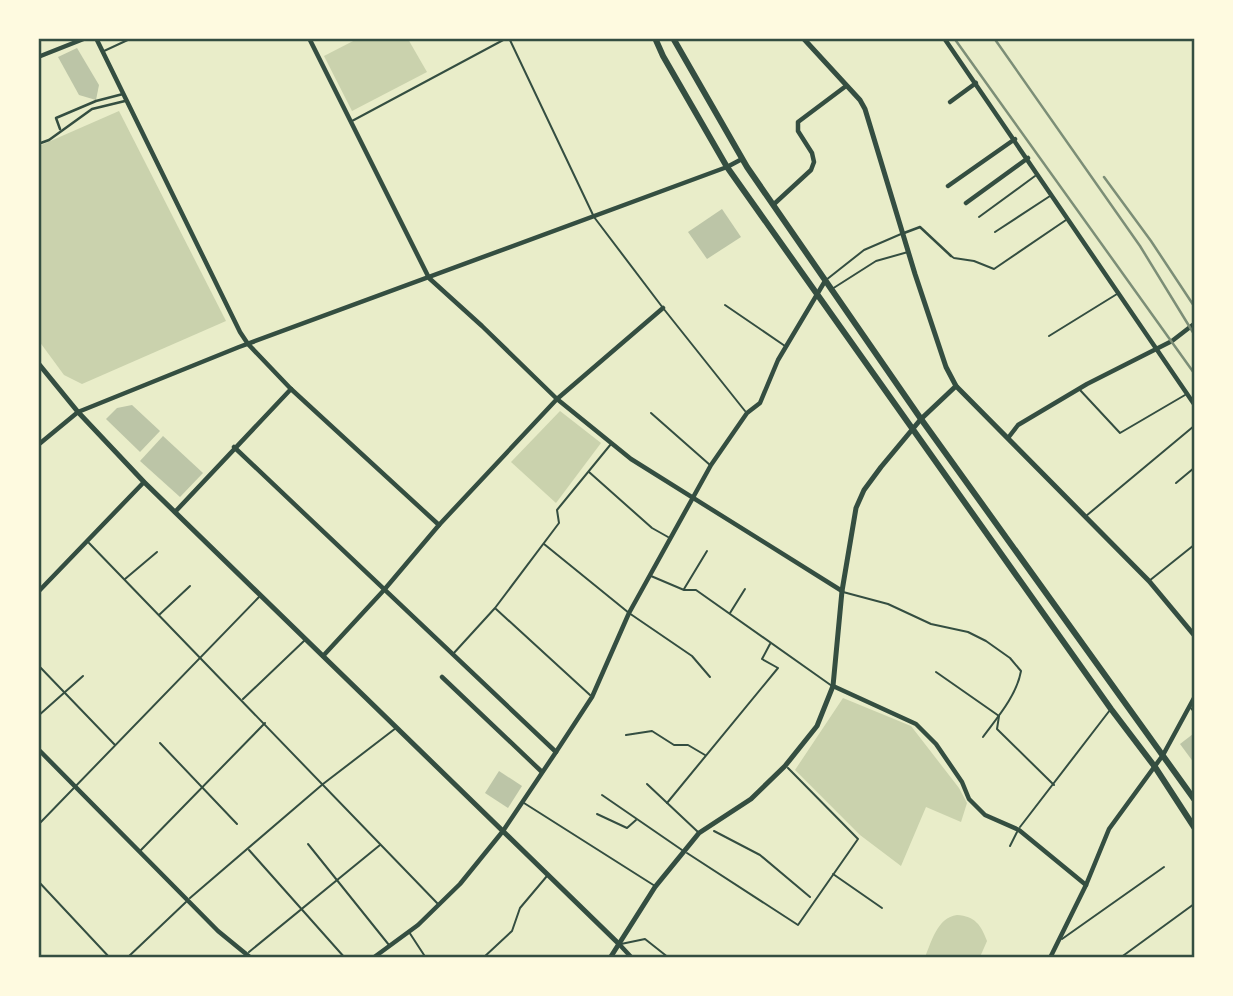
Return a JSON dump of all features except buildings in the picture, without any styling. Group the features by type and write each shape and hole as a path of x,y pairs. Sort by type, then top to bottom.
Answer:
{"main road":[{"path":"655,38 727,167 1195,827"},
{"path":"673,38 741,159 921,419 1195,799"}],"street":[{"path":"38,57 86,38"},
{"path":"96,38 248,344 291,389 439,525"},
{"path":"309,38 429,278 557,399 611,444 842,591"},
{"path":"944,38 1195,404"},
{"path":"806,40 865,109 908,252 946,367 956,386 1149,581 1195,635"},
{"path":"950,102 976,83"},
{"path":"773,205 811,170 814,162 813,153 798,131 798,122 846,86"},
{"path":"60,129 56,118 123,94"},
{"path":"38,144 49,140 92,109 126,100"},
{"path":"90,104 92,109"},
{"path":"948,186 1015,139"},
{"path":"966,202 1028,158"},
{"path":"38,445 78,412 248,344 594,217 727,167 741,159"},
{"path":"903,234 920,227 951,256"},
{"path":"373,957 409,932 460,884 503,831 556,752 592,697 629,613 711,465 747,413 760,403 778,360 825,281"},
{"path":"323,656 439,525 557,399 663,308"},
{"path":"1008,438 1018,425 1079,389 1156,349 1195,324"},
{"path":"38,363 78,412 144,482 632,957"},
{"path":"610,957 656,887 699,833 751,799 785,766 817,726 833,687 842,591 856,508 870,482 921,419 956,386"},
{"path":"175,512 291,389"},
{"path":"234,447 556,752"},
{"path":"38,592 144,482"},
{"path":"442,677 542,772"},
{"path":"833,687 916,724 936,744 969,799 985,815 1019,830 1086,885"},
{"path":"1050,957 1086,885 1109,829 1163,755 1195,698"},
{"path":"38,748 187,901 247,956"}],"lane":[{"path":"103,51 132,38"},
{"path":"351,121 508,38 594,217 747,413"},
{"path":"979,217 1037,175"},
{"path":"995,232 1051,195"},
{"path":"951,256 994,269 1067,219"},
{"path":"825,281 864,250 903,234"},
{"path":"831,290 876,261 908,252"},
{"path":"1049,336 1120,292"},
{"path":"726,305 786,346"},
{"path":"1079,389 1120,433 1188,394"},
{"path":"651,413 711,465"},
{"path":"1085,516 1195,426"},
{"path":"453,655 495,608 559,523 557,510 611,444"},
{"path":"1176,483 1194,468"},
{"path":"588,472 652,528 671,539"},
{"path":"87,541 439,905"},
{"path":"543,543 629,613 692,656 710,677"},
{"path":"1149,581 1195,545"},
{"path":"684,590 707,551"},
{"path":"124,580 157,552"},
{"path":"650,575 684,590 696,590 833,687"},
{"path":"159,616 190,586"},
{"path":"730,614 746,589"},
{"path":"842,591 888,604 931,624 968,632 1010,658 1021,671 1020,680 983,737"},
{"path":"38,825 261,596"},
{"path":"495,608 592,697"},
{"path":"242,699 306,639"},
{"path":"667,803 778,668 762,659 771,643"},
{"path":"38,665 116,745"},
{"path":"936,672 999,716"},
{"path":"38,716 83,676"},
{"path":"1189,706 1195,712"},
{"path":"1010,846 1019,830 1111,709"},
{"path":"999,716 997,729 1054,785"},
{"path":"139,852 265,723"},
{"path":"127,957 187,901 323,784 397,727"},
{"path":"626,735 652,731 674,745 688,745 705,756"},
{"path":"160,743 237,824"},
{"path":"602,796 799,925 832,873 858,839 785,766"},
{"path":"647,784 699,833"},
{"path":"522,802 656,887"},
{"path":"597,814 627,828 636,819"},
{"path":"307,844 390,946"},
{"path":"247,956 381,845"},
{"path":"248,849 345,957"},
{"path":"1056,943 1164,867"},
{"path":"832,873 882,908"},
{"path":"483,957 512,931 520,908 548,875"},
{"path":"38,881 110,957"},
{"path":"1120,957 1195,904"},
{"path":"409,932 426,957"},
{"path":"619,944 645,939 669,957"}],"path":[{"path":"707,827 760,855 814,901"}],"green space":[{"path":"357,39 408,39 427,72 352,111 324,56"},
{"path":"119,111 226,321 82,384 64,375 39,341 39,146"},
{"path":"560,411 601,443 556,503 511,462"},
{"path":"843,698 911,726 959,788 967,803 961,822 926,807 901,866 860,835 795,770"},
{"path":"957,915 973,919 982,930 987,941 980,957 925,957 940,925"}],"railway":[{"path":"954,38 1194,373"},
{"path":"994,38 1140,246 1194,334"},
{"path":"1104,177 1194,306"}]}
